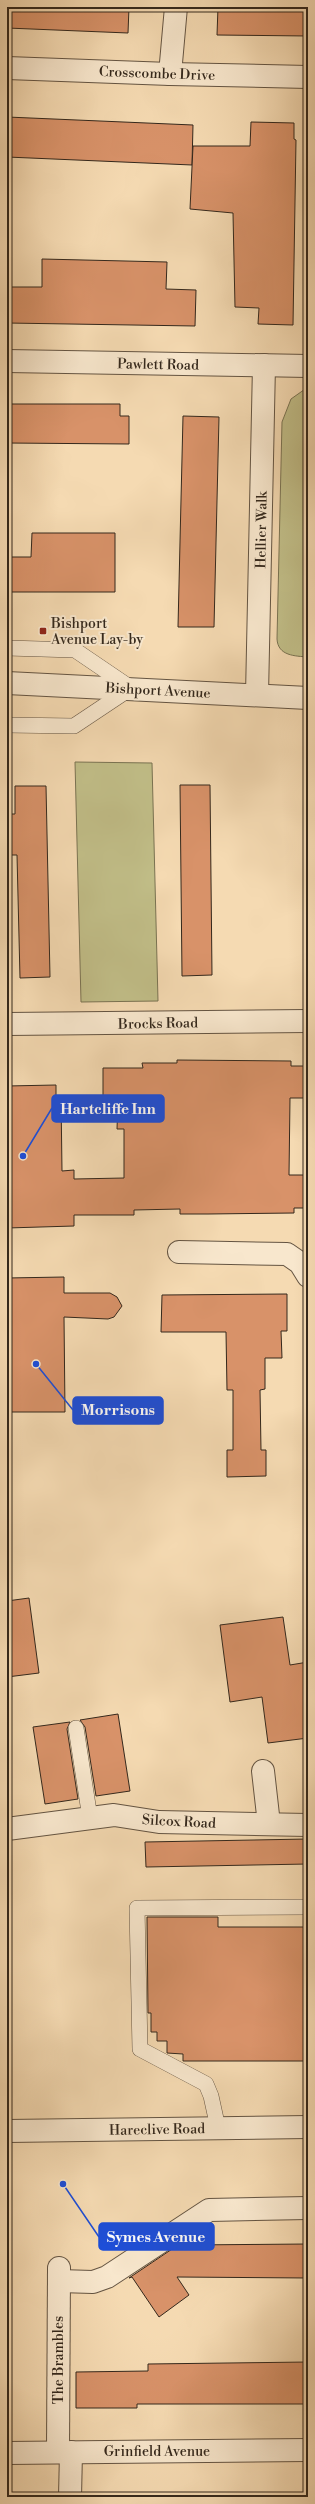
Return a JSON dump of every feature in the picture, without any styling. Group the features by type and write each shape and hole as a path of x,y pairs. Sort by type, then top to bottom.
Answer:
{"street":[{"path":"170,74 176,7"},
{"name":"Crosscombe Drive","path":"7,68 308,77"},
{"name":"Pawlett Road","path":"7,362 308,366"},
{"name":"Hellier Walk","path":"257,695 264,365"},
{"name":"Bishport Avenue","path":"7,683 308,698"},
{"name":"Brocks Road","path":"7,1024 308,1021"},
{"path":"179,1252 287,1254 300,1263 308,1276"},
{"path":"263,1771 269,1824"},
{"name":"Silcox Road","path":"7,1829 114,1815 159,1822 308,1825"},
{"name":"Hareclive Road","path":"7,2131 308,2127"},
{"name":"The Brambles","path":"70,2497 64,2452 59,2275 93,2282 107,2277 209,2210 308,2208"},
{"name":"Grinfield Avenue","path":"7,2452 308,2450"}],"lane":[{"path":"7,648 75,650 131,688 74,726 7,725"},
{"path":"76,1728 90,1818"},
{"path":"218,2128 211,2096 206,2084 140,2049 137,1908 308,1907"}],"shaded area":[{"path":"308,387 308,657 284,652 280,649 277,639 282,422 291,399"},
{"path":"75,762 152,763 158,1001 81,1002"}],"building":[{"path":"7,7 129,7 128,33 7,28"},
{"path":"218,7 308,7 308,36 217,35"},
{"path":"7,117 193,125 192,165 7,157"},
{"path":"251,122 294,123 294,139 296,140 293,325 258,324 259,308 235,307 233,213 190,209 193,146 250,146"},
{"path":"42,259 167,262 166,289 196,290 195,326 7,323 7,287 42,287"},
{"path":"7,404 120,404 120,416 129,416 129,444 7,443"},
{"path":"183,416 219,417 214,627 178,627"},
{"path":"32,533 115,533 115,592 7,592 7,557 31,557"},
{"path":"180,785 210,785 212,975 182,976"},
{"path":"15,786 46,786 50,977 20,978 17,855 7,855 7,814 15,814"},
{"path":"177,1060 291,1061 291,1066 308,1066 308,1098 290,1098 289,1175 308,1175 308,1208 294,1208 294,1213 208,1214 180,1214 180,1209 134,1210 134,1215 74,1215 74,1226 7,1228 7,1086 56,1085 56,1097 61,1097 62,1171 74,1170 74,1179 124,1178 124,1129 117,1129 118,1100 103,1100 103,1068 143,1068 142,1063 177,1063"},
{"path":"64,1277 64,1293 110,1293 117,1297 122,1306 114,1317 108,1319 64,1317 65,1412 7,1412 7,1278"},
{"path":"287,1294 287,1331 281,1331 282,1358 265,1358 265,1389 260,1390 261,1450 266,1450 266,1476 227,1477 227,1450 233,1450 233,1390 227,1390 226,1332 161,1332 162,1295"},
{"path":"29,1598 39,1673 7,1677 7,1601"},
{"path":"283,1617 290,1665 308,1662 308,1738 268,1743 262,1697 230,1702 220,1625"},
{"path":"118,1714 130,1791 96,1796 85,1727 80,1720"},
{"path":"70,1722 67,1729 78,1799 45,1804 33,1727"},
{"path":"308,1839 308,1864 146,1867 145,1842"},
{"path":"147,1917 218,1917 218,1927 308,1927 308,2061 183,2061 183,2054 167,2053 167,2041 157,2041 157,2032 151,2032 151,2013 148,2013"},
{"path":"184,2241 187,2245 308,2244 308,2278 177,2277 189,2295 159,2317 132,2277 129,2278"},
{"path":"308,2362 308,2404 137,2404 137,2408 76,2408 76,2372 148,2371 148,2364"}],"place":[{"name":"Bishport Avenue Lay-by","path":"43,631"},
{"name":"Hartcliffe Inn","path":"23,1156"},
{"name":"Morrisons","path":"36,1364"},
{"name":"Symes Avenue","path":"63,2184"}]}
